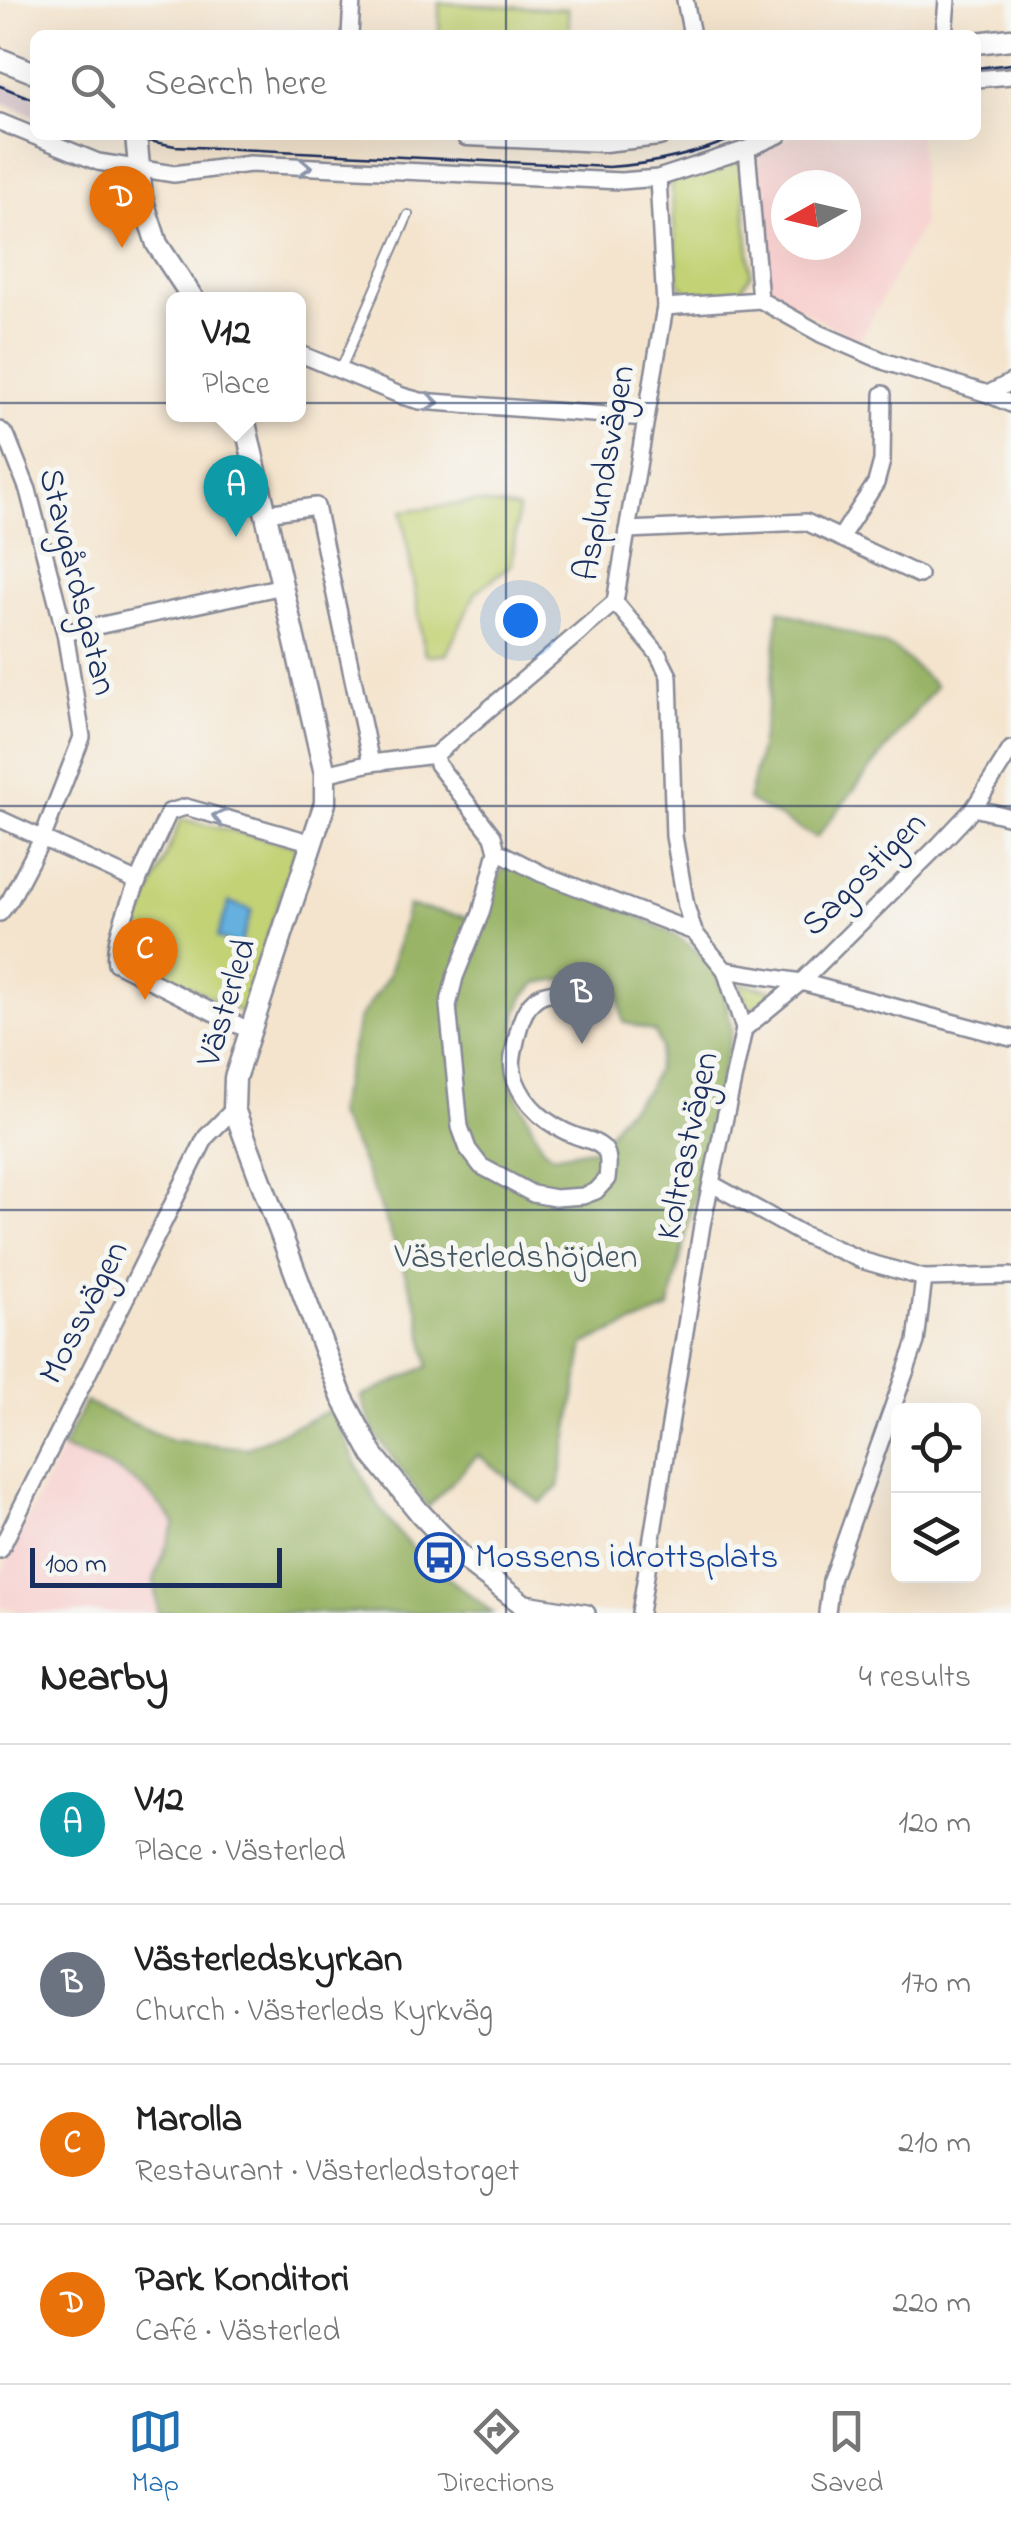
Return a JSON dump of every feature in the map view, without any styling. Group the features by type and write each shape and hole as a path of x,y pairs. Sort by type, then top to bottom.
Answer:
{"street":[{"path":"350,30 352,0"},
{"path":"684,0 691,30"},
{"path":"944,30 947,0"},
{"path":"981,42 1011,39"},
{"path":"0,59 30,71"},
{"path":"981,79 1011,76"},
{"path":"0,122 30,134"},
{"path":"44,140 98,162 174,174 250,164 621,181 658,178 768,140"},
{"path":"136,140 142,198 157,244 189,292"},
{"path":"581,140 613,140"},
{"path":"747,149 760,300"},
{"name":"Asplundsvägen","path":"435,755 615,602 665,306 658,178"},
{"path":"665,306 760,300 820,334 886,362 1011,404"},
{"path":"306,356 420,401 646,418"},
{"path":"988,394 1011,382"},
{"path":"840,538 876,484 882,461 883,394"},
{"name":"Västerled","path":"245,422 325,774 325,804 235,1078 234,1109 342,1397 373,1455 464,1559 525,1608"},
{"name":"Stavgårdsgatan","path":"0,430 7,437 28,490 65,632 82,737 42,839 0,914"},
{"path":"266,513 316,506 371,763"},
{"path":"626,530 806,522 919,575"},
{"path":"65,632 283,586"},
{"name":"Koltrastvägen","path":"615,602 658,654 668,676 674,836 686,906 694,932 725,970 744,1028 702,1225 640,1613"},
{"name":"Sagostigen","path":"744,1028 801,982 974,808 1011,749"},
{"path":"325,774 371,763 435,755 437,764 493,836 497,851 481,913 454,977 448,1006 460,1127 480,1166 534,1194 555,1198 584,1196 596,1191 607,1179 604,1149 556,1128 524,1098 511,1064 518,1026 534,997 564,993 601,1000"},
{"path":"250,1032 116,963 113,950 169,812 186,807 313,843"},
{"path":"974,808 1011,818"},
{"path":"0,819 138,882"},
{"path":"497,851 542,874 694,932"},
{"path":"725,970 801,982 1011,1038"},
{"name":"Mossvägen","path":"0,1550 206,1137 234,1109"},
{"path":"712,1184 802,1234 864,1261 924,1278 1011,1276"},
{"path":"827,1613 831,1580 916,1342 924,1278"},
{"path":"525,1608 588,1613"}],"lane":[{"path":"340,371 408,215"}],"shaded area":[{"path":"0,82 30,93 30,114 0,102"},
{"path":"785,140 919,140 922,224 859,341 770,292 757,151"},
{"path":"62,1449 109,1465 142,1485 175,1523 154,1580 158,1613 17,1613 12,1608 0,1607 0,1576"}],"green space":[{"path":"439,3 568,9 570,30 439,30"},
{"path":"741,157 751,274 740,291 690,295 678,282 671,181"},
{"path":"475,502 518,509 512,564 476,592 446,655 425,655 402,511"},
{"path":"779,610 894,648 936,686 816,838 748,800 768,706"},
{"path":"181,819 297,846 243,1013 126,955"},
{"name":"Västerledshöjden","path":"506,864 620,908 679,938 701,954 715,971 732,1031 669,1309 584,1344 559,1487 540,1503 478,1455 428,1507 374,1432 361,1397 429,1366 419,1312 388,1226 356,1149 336,1114 359,1019 388,977 408,906 470,918 481,935 496,882","holes":["617,981 623,1022 655,1032 661,1048 656,1070 646,1091 620,1116 599,1149 552,1155 542,1147 510,1080 517,1013 525,995 537,983"]},
{"path":"739,983 777,991 749,1011"},
{"path":"85,1402 170,1440 246,1448 333,1409 368,1487 391,1523 420,1555 493,1613 158,1613 154,1580 175,1523 138,1484 62,1449"}],"water":[{"path":"229,902 252,910 240,946 217,938"}],"tram line":[{"path":"981,67 1011,64"},
{"path":"0,86 30,98"},
{"path":"144,140 175,146 609,167 676,157 729,140"}],"place":[{"name":"Park Konditori","path":"122,248"},
{"name":"V12","path":"236,537"},
{"name":"Marolla","path":"145,1000"},
{"name":"Västerledskyrkan","path":"582,1044"},
{"name":"Mossens idrottsplats","path":"440,1558"}]}
